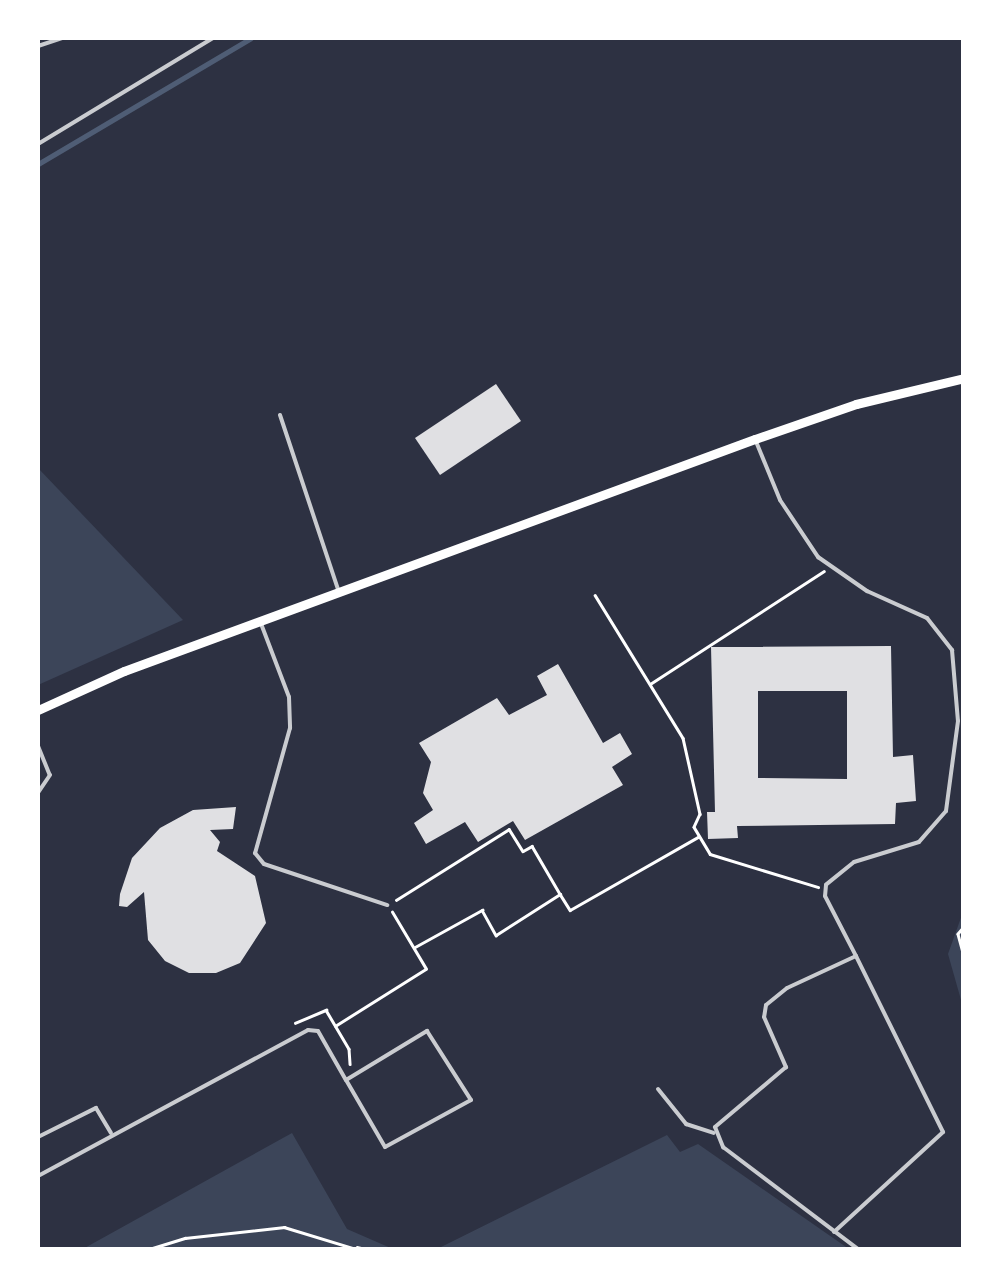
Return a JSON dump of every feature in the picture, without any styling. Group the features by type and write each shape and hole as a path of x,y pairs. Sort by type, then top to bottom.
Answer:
{"main road":[{"path":"38,710 260,621 756,439 856,404 964,378"}],"lane":[{"path":"38,46 63,38"},
{"path":"38,144 213,38"},
{"path":"280,414 339,592"},
{"path":"756,439 780,500 829,567 937,627 952,650 958,721 952,790 938,822 918,842 854,862 824,888 943,1132 834,1232"},
{"path":"260,621 289,697 290,728 255,853 264,864 388,905"},
{"path":"38,746 50,775 38,793"},
{"path":"714,1133 719,1121 786,1067 764,1017 766,1005 787,988 856,956"},
{"path":"38,1176 312,1029 384,1147 469,1105 450,1064 427,1031 346,1080"},
{"path":"658,1089 686,1124 714,1133 723,1148 859,1250"},
{"path":"38,1137 96,1108 112,1134"}],"path":[{"path":"648,685 829,567"},
{"path":"595,595 683,738 699,836 710,854 824,888"},
{"path":"336,1026 426,969 388,905 510,829 522,851 532,846 570,910 699,836"},
{"path":"413,948 482,910 496,935 560,894"},
{"path":"964,927 964,957"},
{"path":"296,1023 326,1010 350,1049 347,1059"},
{"path":"146,1250 185,1238 284,1228 370,1250"}],"shaded area":[{"path":"38,468 183,620 38,685"},
{"path":"963,912 963,1007 948,954"},
{"path":"292,1133 347,1229 393,1249 81,1250"},
{"path":"667,1135 680,1152 698,1144 849,1249 437,1249"}],"building":[{"path":"496,384 521,421 440,475 415,438"},
{"path":"891,646 893,757 913,755 916,801 896,803 895,824 737,826 738,838 708,839 707,812 715,812 711,647","holes":["758,691 847,691 847,779 758,778"]},
{"path":"558,664 603,743 620,733 632,754 612,767 623,785 525,840 513,821 478,842 465,822 426,844 414,823 433,810 423,793 431,762 419,743 497,698 509,715 547,695 537,676"},
{"path":"236,807 233,829 210,830 220,842 217,851 255,876 266,923 240,963 216,973 189,973 165,961 148,940 144,892 127,907 119,906 120,894 132,858 160,828 193,810"}],"waterway":[{"path":"38,164 251,38"}]}
